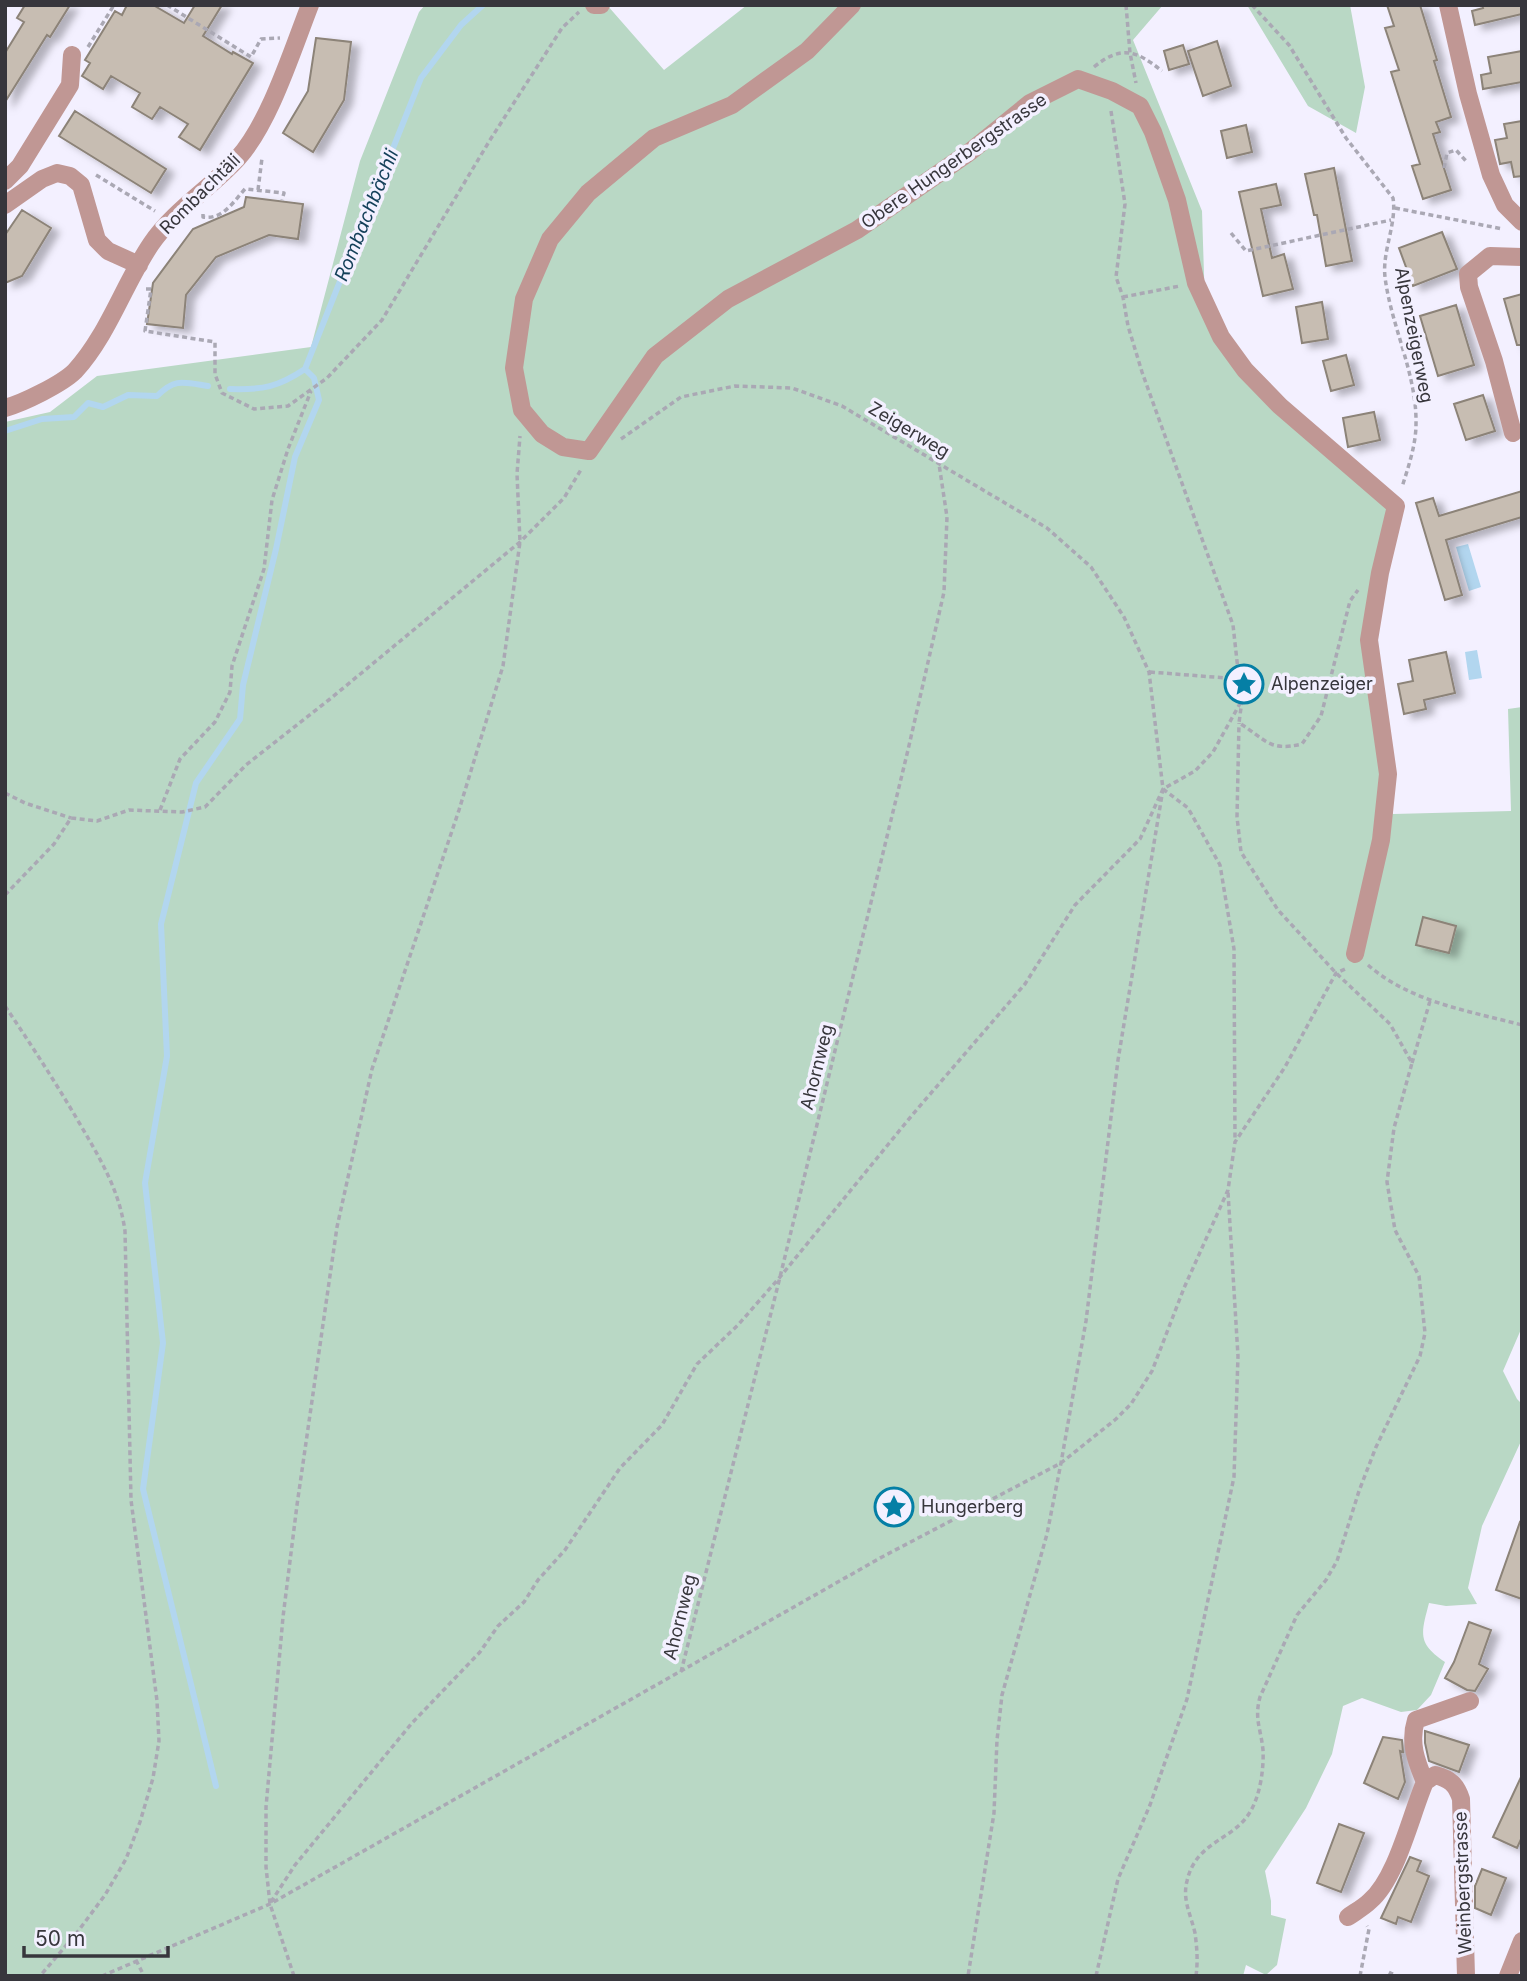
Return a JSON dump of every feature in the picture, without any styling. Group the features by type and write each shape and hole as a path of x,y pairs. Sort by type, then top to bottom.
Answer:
{"street":[{"name":"Rombachtäli","path":"5,408 21,404 72,373 91,352 152,243 171,220 202,194 247,146 261,125 310,5"},
{"path":"594,5 601,5"},
{"path":"589,451 564,447 542,434 522,410 514,368 524,299 550,239 588,193 654,138 732,105 807,51 852,5"},
{"path":"1448,5 1468,94 1491,175 1505,205 1522,222"},
{"path":"5,181 20,166 71,85 72,55"},
{"path":"1079,79 1112,91 1140,106 1153,132 1177,200 1196,283 1221,337 1245,370 1280,406 1396,506 1380,573 1370,640 1388,774 1381,840 1355,954"},
{"name":"Obere Hungerbergstrasse","path":"589,451 655,356 728,299 857,230 971,151 1030,103 1079,79"},
{"path":"5,205 42,179 57,173 70,176 81,185 97,240 107,251 139,265"},
{"path":"1513,433 1469,287 1468,274 1490,256 1522,257"},
{"path":"1354,1913 1372,1900 1382,1886 1407,1836 1424,1782 1416,1762 1412,1733 1416,1720 1470,1700"},
{"name":"Weinbergstrasse","path":"1424,1782 1435,1775 1447,1779 1457,1786 1461,1799 1466,1976"},
{"path":"1508,1976 1522,1941"}],"path":[{"path":"72,55 85,52 114,5"},
{"path":"167,5 251,57 261,39 297,37"},
{"path":"125,288 151,289 145,331 215,342 215,374 222,393 254,409 288,406 327,378 382,320 562,28 586,5"},
{"path":"1126,5 1130,53 1140,106"},
{"path":"1252,5 1289,45 1346,138 1393,198 1395,208 1504,229"},
{"path":"1079,79 1110,54 1130,53 1148,60 1162,71"},
{"path":"1112,91 1110,107 1125,204 1116,277 1142,372 1233,625 1242,699 1237,817 1241,852 1278,910 1336,973 1390,1024 1412,1063"},
{"path":"247,146 262,157 258,190"},
{"path":"1444,168 1447,153 1456,150 1469,165"},
{"path":"93,173 163,216"},
{"path":"212,218 223,214 245,189 284,193 282,200"},
{"name":"Alpenzeigerweg","path":"1395,208 1391,220 1385,275 1413,394 1416,425 1409,464 1396,506"},
{"path":"1231,233 1246,251 1391,220"},
{"path":"1123,297 1196,283"},
{"name":"Zeigerweg","path":"619,440 681,397 735,386 792,388 842,406 1047,528 1091,567 1124,617 1149,672 1163,789 1118,1060 1086,1321 1061,1463 1047,1534 1002,1695 993,1813 968,1976"},
{"path":"160,810 180,759 215,722 230,692 232,666 264,569 272,500 288,449 312,390"},
{"path":"294,1976 270,1904 266,1867 266,1807 297,1505 337,1227 372,1069 503,666 520,542 517,474 522,410"},
{"path":"5,793 25,803 71,818 97,821 129,810 182,811 205,807 246,765 520,542 564,498 578,477 589,451"},
{"name":"Ahornweg","path":"681,1672 780,1277 944,592 947,517 939,464"},
{"path":"1239,723 1272,746 1287,748 1302,744 1321,716 1350,601 1367,576 1380,573"},
{"path":"1149,672 1238,679"},
{"path":"270,1904 295,1865 412,1723 480,1652 498,1626 524,1602 538,1580 565,1549 620,1468 662,1425 697,1364 738,1325 780,1277 913,1114 1025,984 1075,905 1140,839 1163,789 1195,771 1213,752 1242,699"},
{"path":"1096,1976 1118,1879 1150,1805 1187,1699 1234,1477 1238,1356 1228,1190 1235,1142 1234,949 1220,865 1188,808 1163,789"},
{"path":"5,895 54,844 71,818"},
{"path":"1355,954 1380,975 1430,1001 1522,1025"},
{"path":"1235,1142 1285,1067 1336,973"},
{"path":"1196,1976 1198,1961 1194,1931 1185,1905 1186,1884 1192,1865 1212,1843 1238,1826 1250,1812 1260,1784 1263,1750 1256,1711 1260,1697 1297,1615 1326,1580 1337,1560 1372,1458 1420,1356 1425,1333 1419,1276 1395,1230 1387,1182 1394,1128 1430,1001"},
{"path":"5,1006 48,1070 89,1141 114,1185 122,1209 125,1231 131,1500 158,1714 159,1741 153,1778 126,1859 83,1924 40,1976"},
{"path":"102,1976 270,1904 882,1557 1061,1463 1116,1419 1142,1389 1228,1190"},
{"path":"1354,1913 1369,1929 1360,1976"},
{"path":"136,1960 144,1976"}],"green space":[{"path":"425,5 607,5 664,70 747,5 1163,5 1133,40 1202,211 1205,306 1221,337 1396,506 1369,640 1393,814 1511,811 1508,709 1522,707 1522,1327 1503,1371 1522,1404 1522,1439 1482,1526 1468,1588 1477,1604 1446,1606 1429,1603 1423,1637 1430,1649 1445,1662 1431,1695 1417,1710 1401,1712 1362,1698 1343,1706 1332,1754 1306,1808 1265,1871 1271,1915 1286,1919 1277,1965 1266,1975 1246,1965 1243,1976 5,1976 5,422 50,412 97,376 311,347 360,161 419,12"},
{"path":"1247,5 1350,5 1365,87 1356,133 1308,106"}],"water":[{"path":"1468,544 1481,587 1469,591 1456,547"},
{"path":"1477,650 1482,678 1469,680 1465,652"}],"building":[{"path":"25,5 70,5 50,37 47,35 5,102 5,53 24,22 17,18"},
{"path":"127,5 153,5 184,23 195,5 222,5 203,36 253,63 200,150 179,137 188,124 160,107 152,119 132,107 140,93 111,76 103,89 82,76 90,63 85,60 115,11 122,15"},
{"path":"1387,5 1420,5 1451,117 1436,122 1440,132 1433,134 1451,190 1423,199 1412,166 1420,164 1391,72 1399,70 1385,28 1394,26"},
{"path":"1482,5 1522,5 1522,14 1475,25 1472,11 1483,8"},
{"path":"316,38 351,42 344,100 313,152 283,133 308,91"},
{"path":"1217,41 1231,86 1203,96 1188,51"},
{"path":"1183,45 1189,64 1169,70 1164,51"},
{"path":"1522,51 1522,82 1483,89 1481,75 1491,73 1488,57"},
{"path":"75,111 166,169 151,193 59,136"},
{"path":"1522,121 1522,176 1514,177 1511,162 1500,164 1495,140 1507,138 1504,124"},
{"path":"1246,125 1252,152 1227,158 1221,131"},
{"path":"1334,168 1352,261 1326,266 1317,215 1314,215 1305,174"},
{"path":"1276,184 1281,205 1261,209 1272,258 1284,254 1293,289 1263,296 1239,192"},
{"path":"246,197 303,204 298,239 269,235 216,257 186,295 183,328 147,324 153,283 193,229 244,207"},
{"path":"22,210 51,228 22,276 5,283 5,235"},
{"path":"1442,232 1457,269 1413,286 1399,248"},
{"path":"1522,294 1522,345 1517,345 1504,299"},
{"path":"1322,302 1328,339 1302,343 1296,307"},
{"path":"1456,305 1474,365 1438,376 1420,316"},
{"path":"1346,355 1354,385 1331,391 1323,361"},
{"path":"1483,395 1495,431 1466,440 1454,404"},
{"path":"1374,412 1380,440 1348,447 1343,418"},
{"path":"1522,491 1522,517 1446,540 1462,595 1445,600 1416,503 1433,498 1439,516"},
{"path":"1446,652 1455,693 1424,700 1426,709 1404,714 1398,684 1413,681 1409,660"},
{"path":"1423,917 1456,926 1449,953 1416,945"},
{"path":"1520,1522 1522,1523 1522,1599 1496,1590"},
{"path":"1469,1622 1491,1630 1479,1664 1488,1669 1475,1691 1467,1690 1445,1678"},
{"path":"1425,1731 1469,1745 1459,1772 1429,1761"},
{"path":"1383,1737 1402,1740 1403,1752 1400,1751 1405,1782 1398,1799 1364,1783"},
{"path":"1522,1775 1522,1837 1517,1848 1493,1837"},
{"path":"1339,1824 1364,1833 1341,1892 1317,1883"},
{"path":"1410,1857 1421,1861 1417,1871 1429,1876 1411,1922 1398,1917 1396,1924 1381,1918"},
{"path":"1482,1869 1506,1878 1491,1915 1475,1908 1475,1886"}],"waterway":[{"name":"Rombachbächli","path":"230,389 270,386 305,369 421,78 461,25 483,5"},
{"path":"216,1786 143,1489 163,1343 145,1183 167,1056 161,924 196,783 240,719 243,685 295,457 319,400 314,378 305,369"},
{"name":"Rombachbächli","path":"5,431 42,419 74,417 88,403 103,407 128,395 157,396 169,386 180,383 208,386"}],"place":[{"name":"Alpenzeiger","path":"1244,684"},
{"name":"Hungerberg","path":"894,1507"}]}
